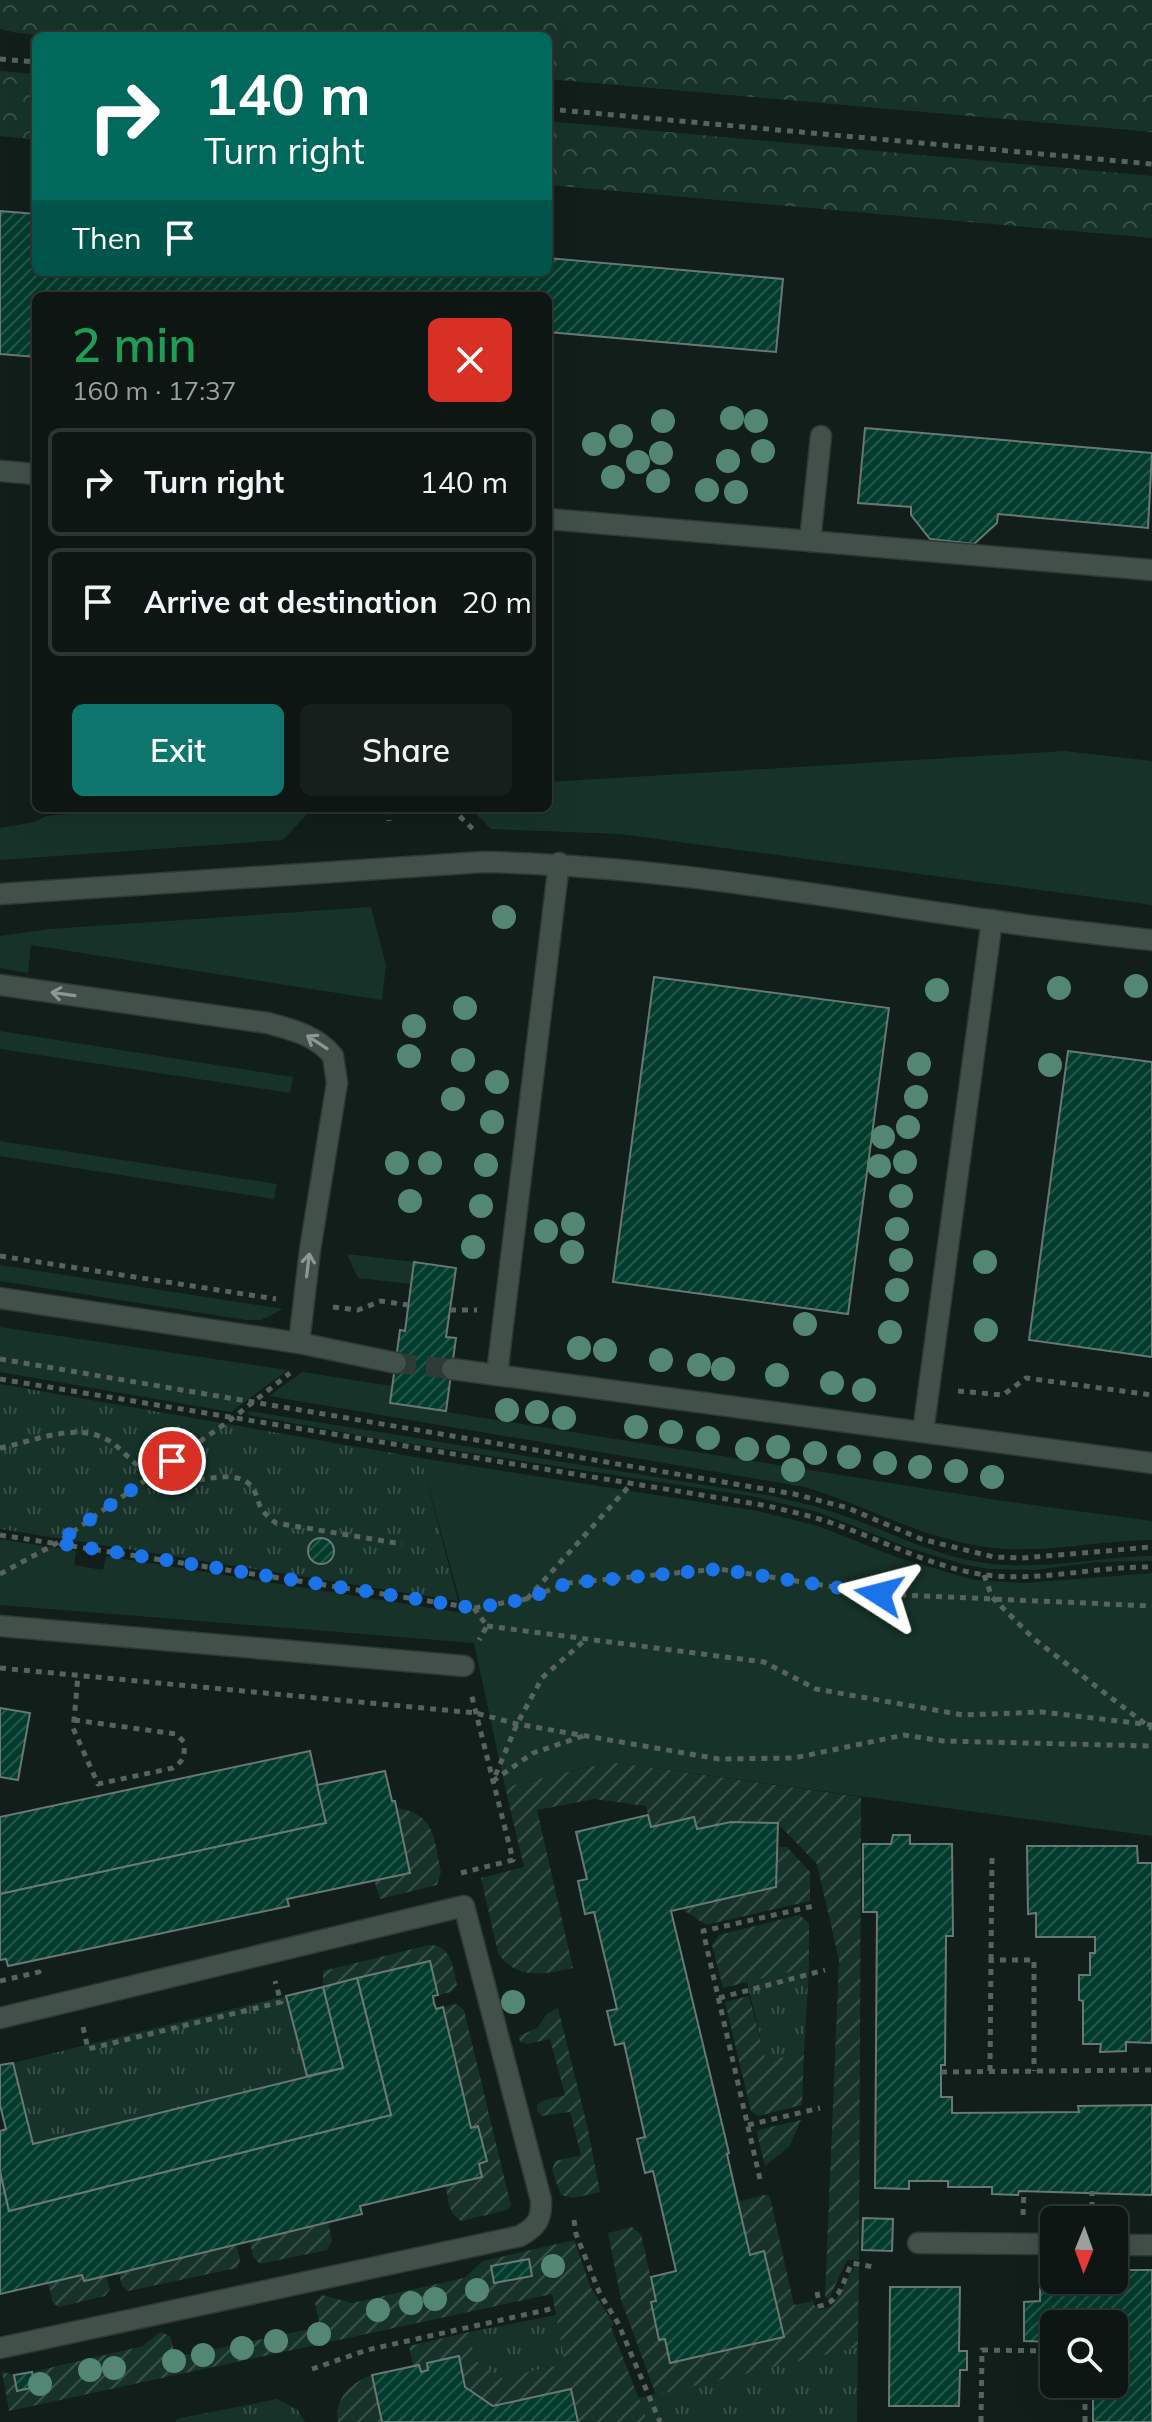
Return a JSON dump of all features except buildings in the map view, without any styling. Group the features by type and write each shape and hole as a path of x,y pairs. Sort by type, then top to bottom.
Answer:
{"street":[{"path":"810,541 821,436"},
{"path":"0,471 32,474"},
{"path":"552,519 1152,570"},
{"path":"0,894 483,862 559,863 755,884 992,920 1152,940"},
{"path":"497,1374 559,863"},
{"path":"923,1432 992,920"},
{"path":"0,985 268,1023 298,1031 327,1047 333,1056 337,1083 299,1343"},
{"path":"0,1298 299,1343 396,1363"},
{"path":"452,1369 1152,1463"},
{"path":"0,1626 464,1666"},
{"path":"0,2018 464,1906 542,2213 536,2227 520,2236 0,2348"},
{"path":"918,2243 1040,2244"},
{"path":"1128,2245 1152,2245"}],"path":[{"path":"0,59 32,62"},
{"path":"552,109 1152,164"},
{"path":"388,812 389,821"},
{"path":"455,812 479,835"},
{"path":"0,1256 303,1304 358,1310 381,1301 408,1305"},
{"path":"0,1574 57,1543 233,1418 295,1370 299,1343"},
{"path":"0,1359 794,1494 848,1508 921,1539 994,1557 1022,1558 1152,1547"},
{"path":"929,1388 1003,1395 1026,1378 1152,1395"},
{"path":"0,1379 632,1483 805,1515 841,1526 910,1555 984,1575 1042,1577 1152,1567"},
{"path":"0,1448 53,1433 105,1438 137,1466 162,1480 189,1483 237,1478 254,1490 262,1509 276,1523 402,1544"},
{"path":"526,1599 632,1483"},
{"path":"0,1535 474,1608 526,1599 568,1583 719,1569 879,1594 1152,1606"},
{"path":"984,1575 992,1597 1034,1639 1144,1724"},
{"path":"487,1626 764,1662 816,1689 963,1715 1042,1712 1152,1727"},
{"path":"493,1781 517,1724 542,1678 586,1639"},
{"path":"0,1668 476,1713 517,1724 719,1759 794,1758 904,1735 943,1741 1152,1746"},
{"path":"74,1720 176,1734 184,1742 182,1763 173,1768 98,1784 73,1728 78,1675"},
{"path":"476,1713 500,1810"},
{"path":"493,1781 533,1753 584,1736"},
{"path":"990,2071 992,1856"},
{"path":"760,2179 703,1931 814,1906"},
{"path":"991,1960 1034,1960 1034,2071"},
{"path":"719,1998 825,1970"},
{"path":"76,2000 88,2049 281,2002 275,1978 288,1975"},
{"path":"941,2072 1152,2070"},
{"path":"748,2125 820,2108"},
{"path":"1023,2224 1024,2191"},
{"path":"1092,2191 1092,2206"},
{"path":"574,2220 576,2234 600,2294 618,2323 660,2422"},
{"path":"817,2292 820,2306 828,2304 835,2300 852,2263 874,2267"},
{"path":"312,2369 367,2350 555,2308"},
{"path":"981,2422 982,2350 1040,2351"},
{"path":"1085,2398 1085,2422"}],"green space":[{"path":"0,0 1152,0 1152,132 552,79 552,32 32,32 32,35 0,29"},
{"path":"0,71 32,74 32,140 0,136"},
{"path":"552,121 1152,176 1152,238 552,185"},
{"path":"1064,751 1152,761 1152,905 620,834 491,829 474,812 552,812 552,782"},
{"path":"84,812 309,812 283,840 0,860 0,828 34,822 47,816"},
{"path":"371,907 386,965 382,1000 31,945 28,973 0,968 0,936 50,929"},
{"path":"0,1031 293,1077 290,1093 0,1049"},
{"path":"0,1141 277,1184 274,1199 0,1156"},
{"path":"347,1254 414,1262 411,1284 358,1278"},
{"path":"0,1265 283,1309 261,1320 246,1320 0,1281"},
{"path":"0,1327 288,1370 231,1412 0,1372"},
{"path":"302,1372 392,1386 390,1403 1003,1501 1152,1521 1152,1540 1027,1549 986,1547 940,1537 805,1487 269,1396"},
{"path":"0,1384 421,1458 458,1601 0,1529"},
{"path":"249,1411 773,1496 831,1511 926,1548 979,1562 1044,1565 1152,1556 1152,1561 1097,1562 1035,1570 989,1569 909,1548 818,1512 751,1496 379,1439 248,1415"},
{"path":"421,1458 758,1511 818,1526 899,1558 974,1580 1025,1583 1152,1573 1152,1836 611,1762 505,1787 474,1643 0,1605 0,1539 76,1551 74,1565 103,1570 106,1556 463,1613"},
{"path":"611,1762 861,1797 859,2260 847,2260 829,2299 825,2297 839,1960 817,1864 777,1823 731,1822 697,1829 694,1817 651,1827 646,1806 594,1799 537,1810 573,1968 542,1973 522,1972 505,1962 498,1953 481,1878 524,1867 505,1787"},
{"path":"396,1808 409,1811 426,1822 434,1839 441,1872 437,1885 380,1899 374,1880 410,1873"},
{"path":"777,1847 787,1847 810,1872 810,1901 706,1925 682,1909 775,1887"},
{"path":"799,1915 809,1923 809,1967 723,1988 712,1945 719,1935"},
{"path":"429,1945 443,1949 450,1959 457,1985 451,1992 438,1995 429,1961 323,1987 323,1971"},
{"path":"809,1967 804,2053 766,2061 747,1982"},
{"path":"286,1996 307,2076 33,2144 13,2063"},
{"path":"749,1996 766,2061 804,2053 802,2105 758,2116 751,2111 725,2002"},
{"path":"456,2004 464,2010 511,2206 507,2210 461,2221 451,2210 446,2186 482,2177 479,2164 487,2161 478,2127 471,2128 443,2007"},
{"path":"558,2008 600,2192 573,2198 561,2195 552,2171 555,2161 581,2155 570,2112 542,2116 537,2111 537,2105 542,2101 565,2095 550,2039 527,2044 520,2042 519,2036 537,2028 547,2014"},
{"path":"801,2120 789,2147 765,2166 758,2130"},
{"path":"769,2196 771,2201 794,2305 813,2301 821,2310 832,2306 855,2266 859,2267 858,2347 656,2395 621,2300 608,2233 632,2227 641,2234 656,2301 651,2302 659,2339 665,2339 671,2363 783,2336 764,2252 750,2255 738,2202"},
{"path":"328,2222 332,2241 327,2250 260,2264 253,2257 250,2241"},
{"path":"574,2240 591,2288 614,2324 611,2327 648,2422 578,2422 571,2389 493,2406 465,2387 459,2356 427,2363 428,2370 421,2372 419,2365 413,2366 409,2346 469,2332 475,2360 511,2384 518,2374 565,2364 552,2294 9,2411 2,2372 14,2375 32,2372 143,2346 160,2332 170,2336 176,2357 320,2327 315,2303 322,2295 352,2303 464,2278 483,2261"},
{"path":"236,2244 240,2260 237,2268 128,2291 122,2286 119,2273"},
{"path":"82,2275 84,2281 106,2277 110,2289 105,2296 59,2307 53,2303 48,2283"},
{"path":"556,2315 566,2364 519,2374 511,2384 475,2360 469,2332"},
{"path":"858,2347 857,2422 648,2422 638,2398"},
{"path":"372,2375 382,2422 338,2422 338,2406 346,2392"},
{"path":"277,2399 297,2409 305,2422 176,2422 176,2419"}],"tunnel":[{"path":"396,1363 452,1369"}],"route":[{"path":"172,1461 57,1543 474,1608 526,1599 568,1583 719,1569 879,1594"}]}
